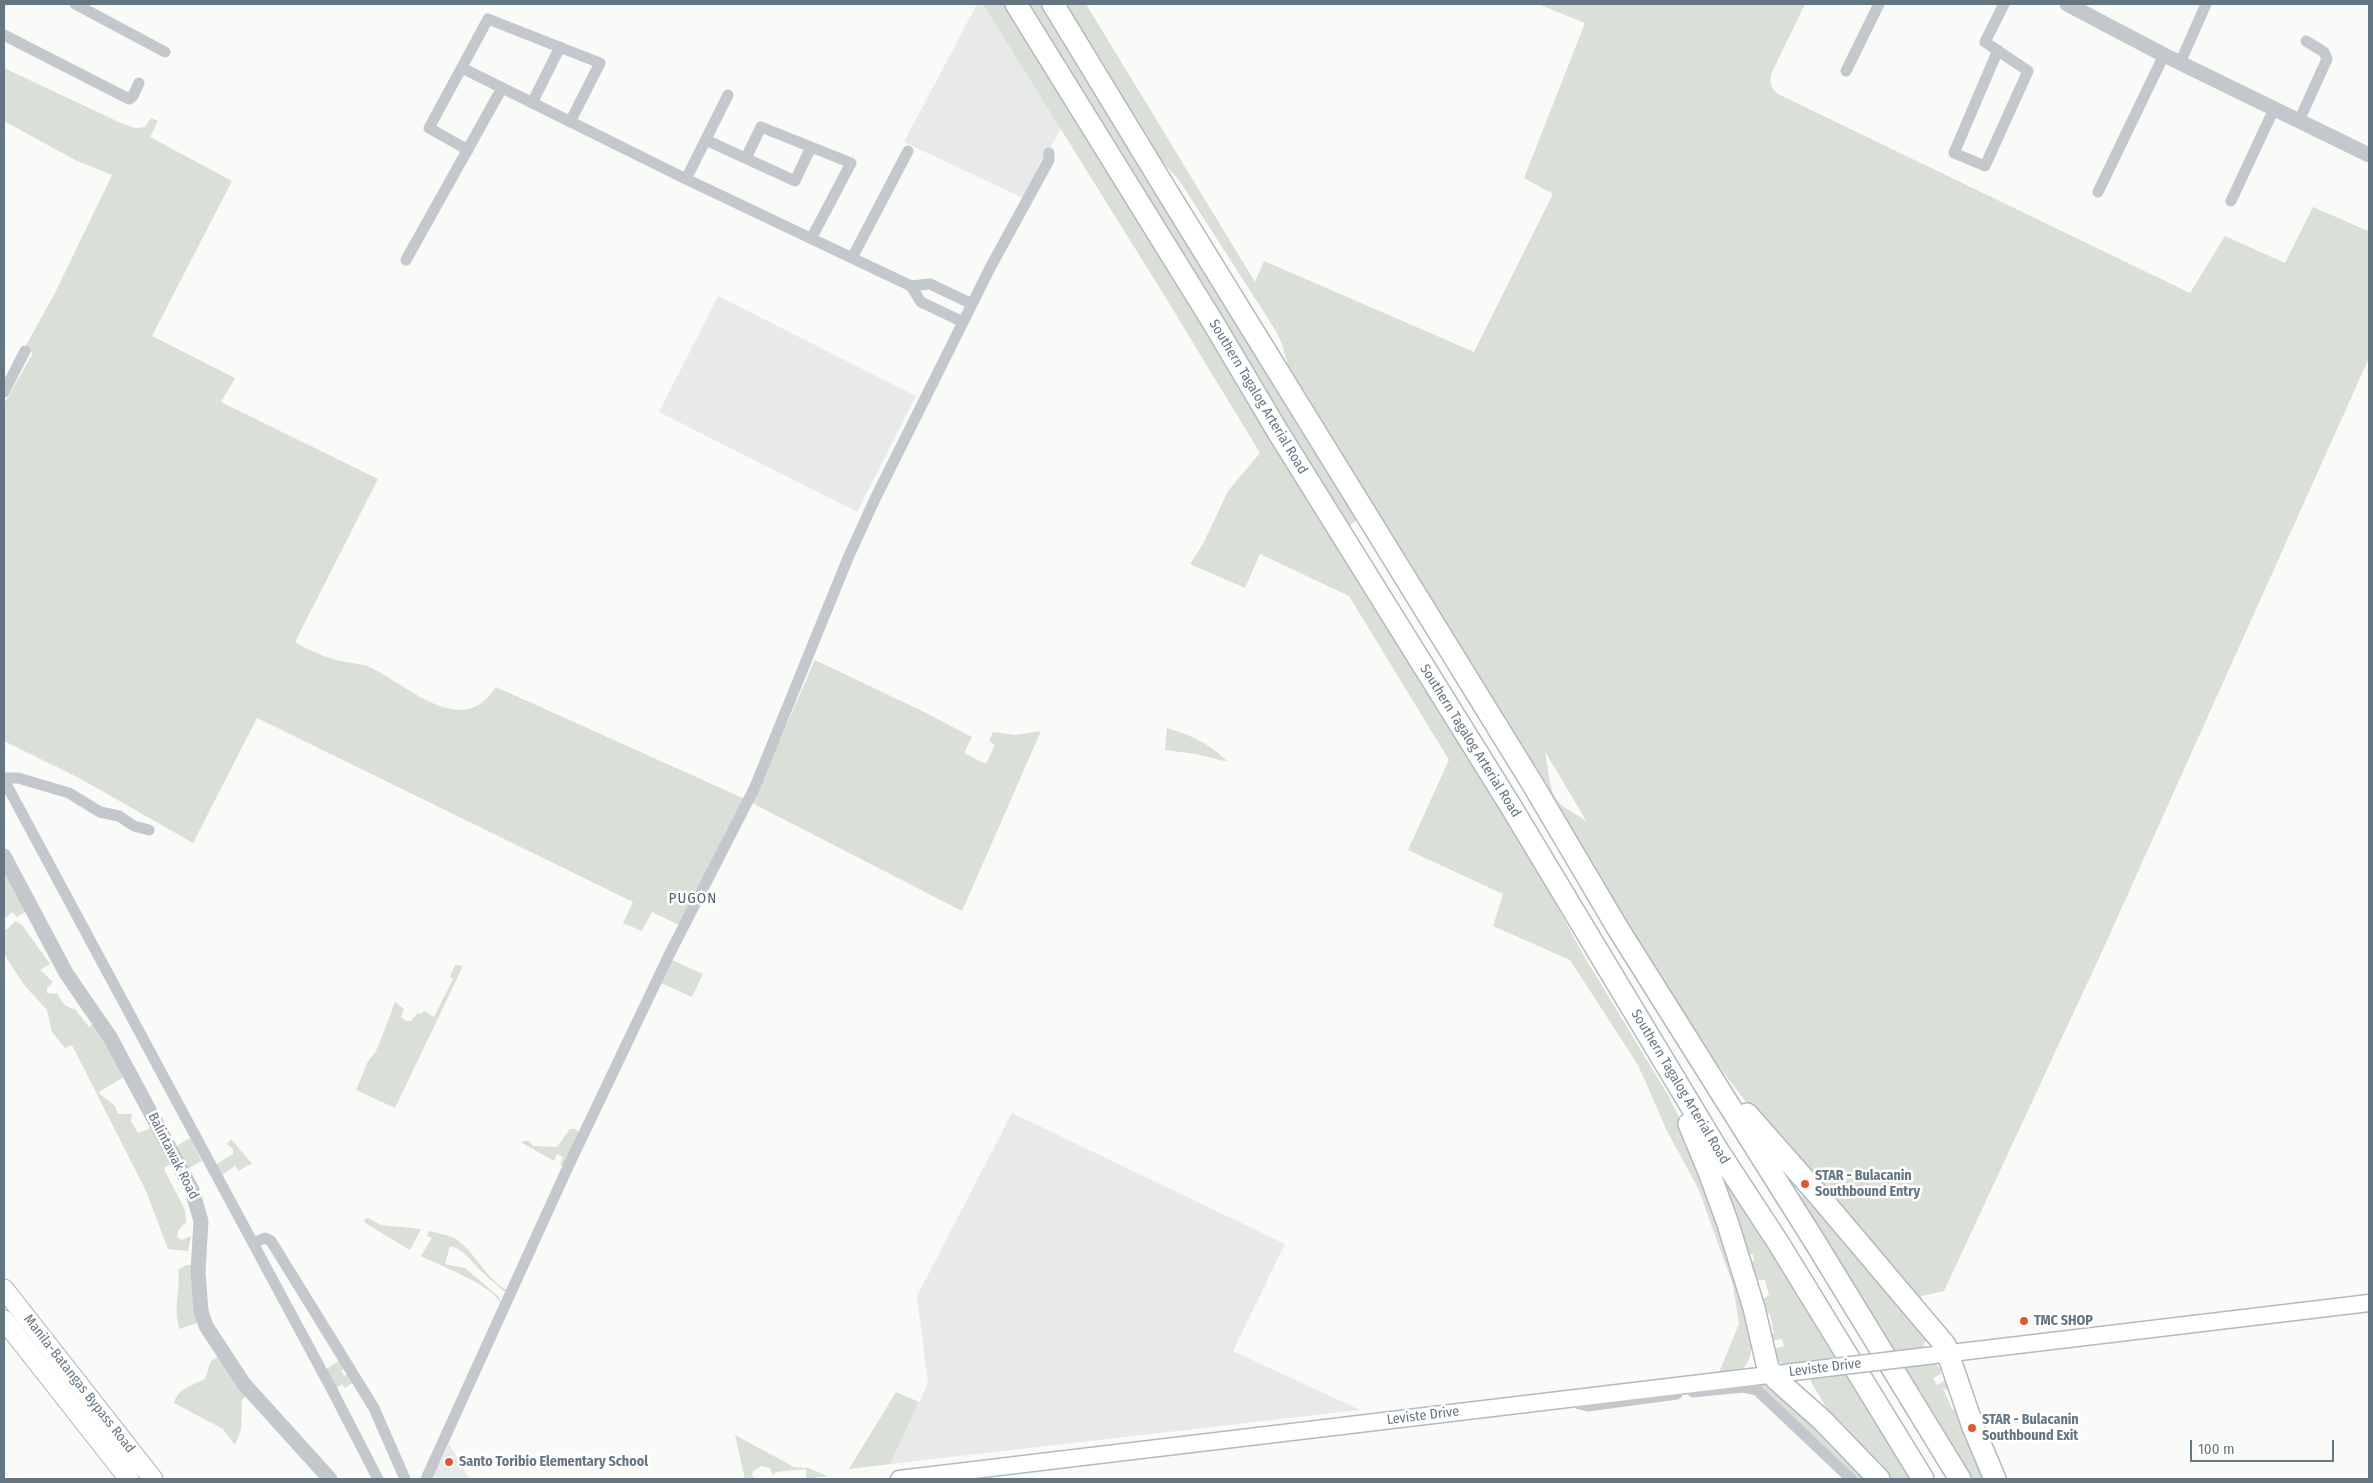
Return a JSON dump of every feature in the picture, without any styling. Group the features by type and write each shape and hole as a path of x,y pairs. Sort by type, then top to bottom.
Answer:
{"highway":[{"name":"Southern Tagalog Arterial Road","path":"1016,4 1715,1146 1779,1244 1923,1479"},
{"path":"1054,4 1667,1007 1815,1242 1960,1479"},
{"path":"1619,987 1683,1112 1712,1179 1744,1274 1758,1322 1765,1358 1772,1374 1828,1426 1879,1479"},
{"path":"1667,1007 1753,1122 1835,1215 1904,1300 1943,1342 1966,1410 1995,1479"},
{"name":"Manila-Batangas Bypass Road","path":"4,1290 153,1479"},
{"name":"Manila-Batangas Bypass Road","path":"4,1320 129,1479"},
{"path":"43,1368 58,1357"}],"main road":[{"name":"Leviste Drive","path":"899,1479 2369,1303"}],"street":[{"path":"75,4 165,52"},
{"path":"1846,71 1879,4"},
{"path":"1998,50 1954,153 1985,166 2028,71 1985,40 2004,4"},
{"path":"2067,4 2164,55 2369,155"},
{"path":"2180,63 2206,4"},
{"path":"468,150 429,128 488,19 600,62 570,122"},
{"path":"4,35 129,99 133,96 139,84"},
{"path":"2299,122 2326,59 2324,52 2306,41"},
{"path":"532,103 560,47"},
{"path":"2098,192 2164,55"},
{"path":"462,68 686,179 911,286 930,284 972,304"},
{"path":"406,260 502,88"},
{"path":"686,179 728,95"},
{"path":"2231,201 2274,109"},
{"path":"746,158 761,127 851,163 811,239"},
{"path":"706,140 794,181 811,147"},
{"path":"852,258 908,151"},
{"path":"426,1479 566,1169 669,955 751,795 848,558 972,304 1049,160 1049,153"},
{"path":"911,286 921,302 963,322"},
{"path":"4,392 25,351"},
{"path":"149,830 134,826 118,816 100,812 69,793 18,778 4,779 378,1479"},
{"name":"Balintawak Road","path":"4,856 66,974 110,1037 192,1190 201,1221 198,1272 201,1311 206,1326 248,1389 330,1479"},
{"path":"253,1243 264,1238 271,1241 374,1408 405,1479"},
{"path":"1577,1397 1580,1404 1588,1406 1699,1391 1743,1387 1754,1389 1793,1422 1851,1479"}],"shaded area":[{"path":"977,4 983,4 1061,128 1023,198 904,142"},
{"path":"983,4 1007,4 1515,829 1584,956 1668,1095 1692,1143 1742,1305 1745,1304 1751,1331 1752,1348 1746,1365 1740,1372 1718,1375 1739,1324 1733,1285 1698,1188 1667,1131 1638,1065 1570,960 1493,926 1503,894 1408,850 1449,760 1349,596 1260,554 1245,588 1190,564 1203,544 1228,491 1260,453"},
{"path":"1023,4 1045,4 1359,519 1344,529"},
{"path":"1060,4 1086,4 1255,282 1264,261 1474,352 1553,194 1524,178 1585,23 1538,4 1805,4 1772,72 1771,84 1778,94 2190,293 2225,236 2285,263 2313,207 2368,231 2369,229 2369,358 2105,945 1944,1291 1921,1296 1927,1312 1763,1124 1717,1064 1577,845 1290,373 1282,344 1276,331 1179,180 1144,142","holes":["1546,753 1587,822 1564,807 1555,796 1550,782"]},
{"path":"4,68 123,124 136,128 145,127 151,118 158,121 150,137 232,181 152,336 235,378 221,402 378,479 295,642 326,657 367,666 433,704 450,709 467,709 482,703 496,687 745,799 679,925 652,912 642,931 623,923 633,902 257,718 193,843 81,779 4,741 4,404 33,353 24,349 56,291 112,175 75,160 4,121"},
{"path":"718,296 916,396 857,512 659,412"},
{"path":"815,660 972,737 964,753 986,764 995,745 989,741 993,732 1015,735 1041,731 962,911 752,803"},
{"path":"1167,728 1200,741 1228,762 1196,754 1165,750"},
{"path":"8,873 28,910 17,917 12,912 4,919 4,876"},
{"path":"16,921 22,925 50,964 40,970 53,982 47,988 47,993 58,994 64,1004 75,1009 89,1027 95,1021 124,1077 99,1092 100,1094 115,1106 118,1114 132,1114 131,1121 138,1133 151,1128 171,1164 165,1167 165,1171 185,1210 186,1222 178,1231 177,1237 182,1240 191,1236 188,1251 168,1249 146,1191 72,1045 65,1048 52,1032 47,1010 25,986 7,959 4,952 4,927 6,930"},
{"path":"672,960 703,974 692,997 661,983"},
{"path":"455,965 463,966 395,1108 356,1090 368,1061 375,1053 395,1002 404,1009 401,1017 406,1021 411,1021 418,1013 421,1014 424,1011 434,1017 453,979 450,977"},
{"path":"1736,1108 1798,1181 1793,1186 1802,1197 1807,1193 1928,1337 1922,1348 1906,1350 1923,1361 1936,1365 1941,1369 1941,1374 1933,1378 1937,1385 1948,1379 1953,1392 1943,1388 1952,1409 1955,1410 1965,1439 1970,1438 1988,1479 1968,1479"},
{"path":"1012,1113 1285,1244 1233,1351 1360,1410 890,1464 928,1383 917,1296"},
{"path":"570,1129 576,1129 579,1132 564,1167 560,1165 563,1157 557,1154 554,1161 522,1143 523,1141 529,1141 533,1146 557,1147"},
{"path":"190,1138 202,1161 187,1169 175,1147"},
{"path":"231,1139 252,1164 239,1171 235,1166 219,1177 213,1166 233,1154 233,1149 227,1144"},
{"path":"1720,1175 1726,1179 1915,1479 1887,1479 1831,1416 1811,1382 1813,1361 1783,1364 1776,1357 1774,1349 1784,1346 1782,1339 1771,1341 1767,1331 1774,1334 1770,1314 1763,1311 1762,1300 1769,1295 1765,1280 1755,1280 1749,1262 1754,1261 1753,1254 1747,1254"},
{"path":"368,1218 381,1225 421,1229 410,1250 365,1223 364,1220"},
{"path":"429,1231 452,1237 466,1248 492,1278 507,1290 505,1292 460,1250 450,1246 445,1264 465,1268 499,1297 501,1304 488,1290 477,1283 421,1256 432,1238 427,1236"},
{"path":"186,1265 195,1265 200,1322 180,1329 177,1314 178,1270"},
{"path":"221,1355 248,1394 242,1400 241,1429 235,1445 223,1429 174,1403 182,1391 205,1379 211,1361"},
{"path":"340,1360 345,1368 341,1371 344,1376 348,1373 354,1382 345,1388 342,1384 335,1389 325,1370"},
{"path":"1762,1383 1781,1393 1874,1479 1854,1479 1750,1384"},
{"path":"896,1392 919,1402 890,1464 849,1469"},
{"path":"735,1435 794,1467 808,1468 828,1476 806,1479 806,1469 776,1472 773,1475 770,1468 761,1466 753,1471 752,1476 757,1479 745,1479"},
{"name":"Santo Toribio Elementary School","path":"449,1444 469,1479 431,1479"}],"place":[{"name":"STAR - Bulacanin Southbound Entry","path":"1805,1184"},
{"name":"TMC SHOP","path":"2024,1321"},
{"name":"STAR - Bulacanin Southbound Exit","path":"1972,1428"},
{"name":"Santo Toribio Elementary School","path":"449,1462"}],"district":[{"name":"PUGON","path":"693,899"}]}
